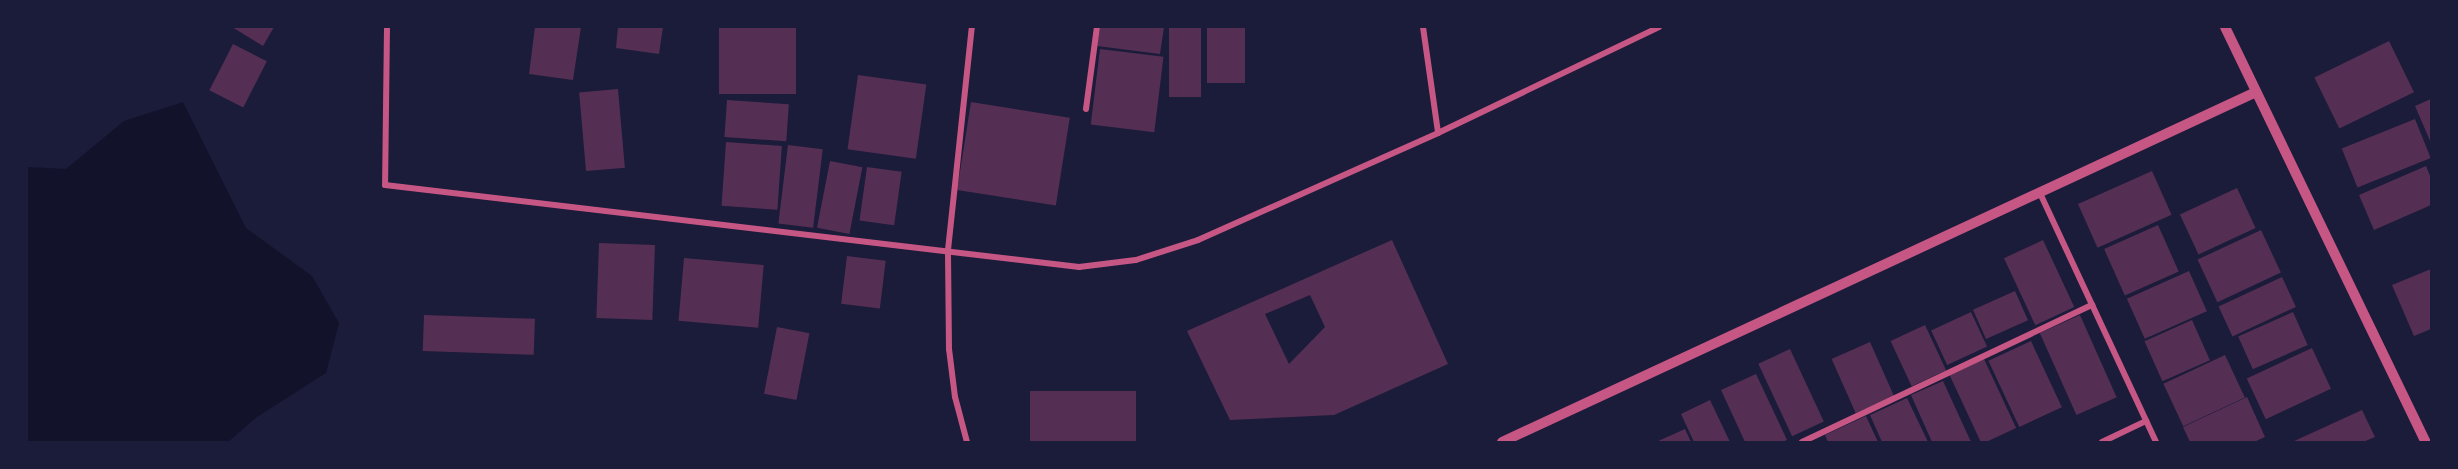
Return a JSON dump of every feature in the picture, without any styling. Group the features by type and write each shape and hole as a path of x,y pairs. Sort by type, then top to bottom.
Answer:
{"street":[{"path":"387,27 385,185 1079,267 1136,260 1198,240 1438,133 1659,27"},
{"path":"967,442 955,397 949,349 948,250 972,27"},
{"path":"1086,109 1097,27"},
{"path":"1423,27 1438,133"},
{"path":"2225,27 2426,442"},
{"path":"1502,442 2256,92"},
{"path":"2039,191 2156,442"},
{"path":"1802,442 2092,305"},
{"path":"2102,442 2146,421"}],"shaded area":[{"path":"183,102 246,228 312,276 339,323 326,373 257,417 228,442 27,442 27,167 66,169 124,121"}],"building":[{"path":"232,27 274,27 263,46"},
{"path":"535,27 581,27 573,80 529,74"},
{"path":"618,27 663,27 659,54 616,48"},
{"path":"719,27 796,27 796,94 719,94"},
{"path":"1100,27 1164,27 1160,54 1097,46"},
{"path":"1169,27 1201,27 1201,97 1169,97"},
{"path":"1207,27 1245,27 1245,83 1207,83"},
{"path":"2389,41 2414,92 2339,129 2314,77"},
{"path":"233,44 267,61 243,108 209,90"},
{"path":"1100,49 1164,57 1154,132 1091,124"},
{"path":"858,75 926,85 916,159 848,149"},
{"path":"618,89 625,168 586,171 579,92"},
{"path":"2431,99 2431,143 2415,106"},
{"path":"727,100 789,104 786,141 724,137"},
{"path":"971,102 1070,118 1056,206 957,190"},
{"path":"2415,119 2431,158 2357,188 2342,149"},
{"path":"726,142 782,146 777,210 722,206"},
{"path":"788,145 823,149 813,228 778,223"},
{"path":"830,161 862,167 849,234 817,228"},
{"path":"2426,166 2431,178 2431,205 2374,230 2359,195"},
{"path":"867,167 902,172 894,225 859,220"},
{"path":"2152,171 2172,215 2098,248 2078,204"},
{"path":"2237,188 2256,228 2198,255 2180,215"},
{"path":"2158,225 2179,272 2125,296 2104,249"},
{"path":"2261,230 2281,273 2217,302 2198,260"},
{"path":"1392,240 1448,364 1334,415 1230,420 1187,331","holes":["1310,295 1325,327 1289,364 1265,314"]},
{"path":"2043,240 2074,307 2035,325 2004,258"},
{"path":"599,243 655,245 652,320 596,318"},
{"path":"847,256 886,261 880,308 841,304"},
{"path":"684,258 764,265 758,328 679,321"},
{"path":"2431,269 2431,329 2414,336 2392,285"},
{"path":"2189,271 2207,311 2145,339 2127,299"},
{"path":"2282,277 2296,307 2233,336 2219,307"},
{"path":"2015,291 2028,320 1986,339 1973,310"},
{"path":"1971,312 1987,346 1947,365 1931,331"},
{"path":"2293,312 2308,345 2253,369 2238,336"},
{"path":"424,315 535,319 534,355 423,351"},
{"path":"2080,315 2117,397 2076,415 2040,333"},
{"path":"2192,320 2210,360 2162,381 2144,341"},
{"path":"1925,325 1946,370 1912,386 1891,341"},
{"path":"777,327 809,333 796,400 764,394"},
{"path":"2031,341 2062,407 2019,427 1988,361"},
{"path":"1870,342 1894,396 1856,413 1832,359"},
{"path":"2312,348 2331,389 2266,419 2247,378"},
{"path":"1790,349 1824,422 1792,436 1758,364"},
{"path":"2225,355 2245,398 2183,426 2163,384"},
{"path":"1984,359 2016,428 1986,442 1981,442 1950,375"},
{"path":"1756,374 1787,440 1745,442 1721,390"},
{"path":"1943,381 1971,442 1932,442 1911,395"},
{"path":"1030,391 1136,391 1136,442 1030,442"},
{"path":"2247,397 2265,437 2254,442 2190,442 2183,427"},
{"path":"1907,398 1928,442 1882,442 1870,415"},
{"path":"1710,400 1730,442 1694,442 1681,414"},
{"path":"2362,410 2375,437 2363,442 2292,442"},
{"path":"1866,416 1878,442 1828,442 1825,435"},
{"path":"1685,429 1691,442 1656,442"}]}
